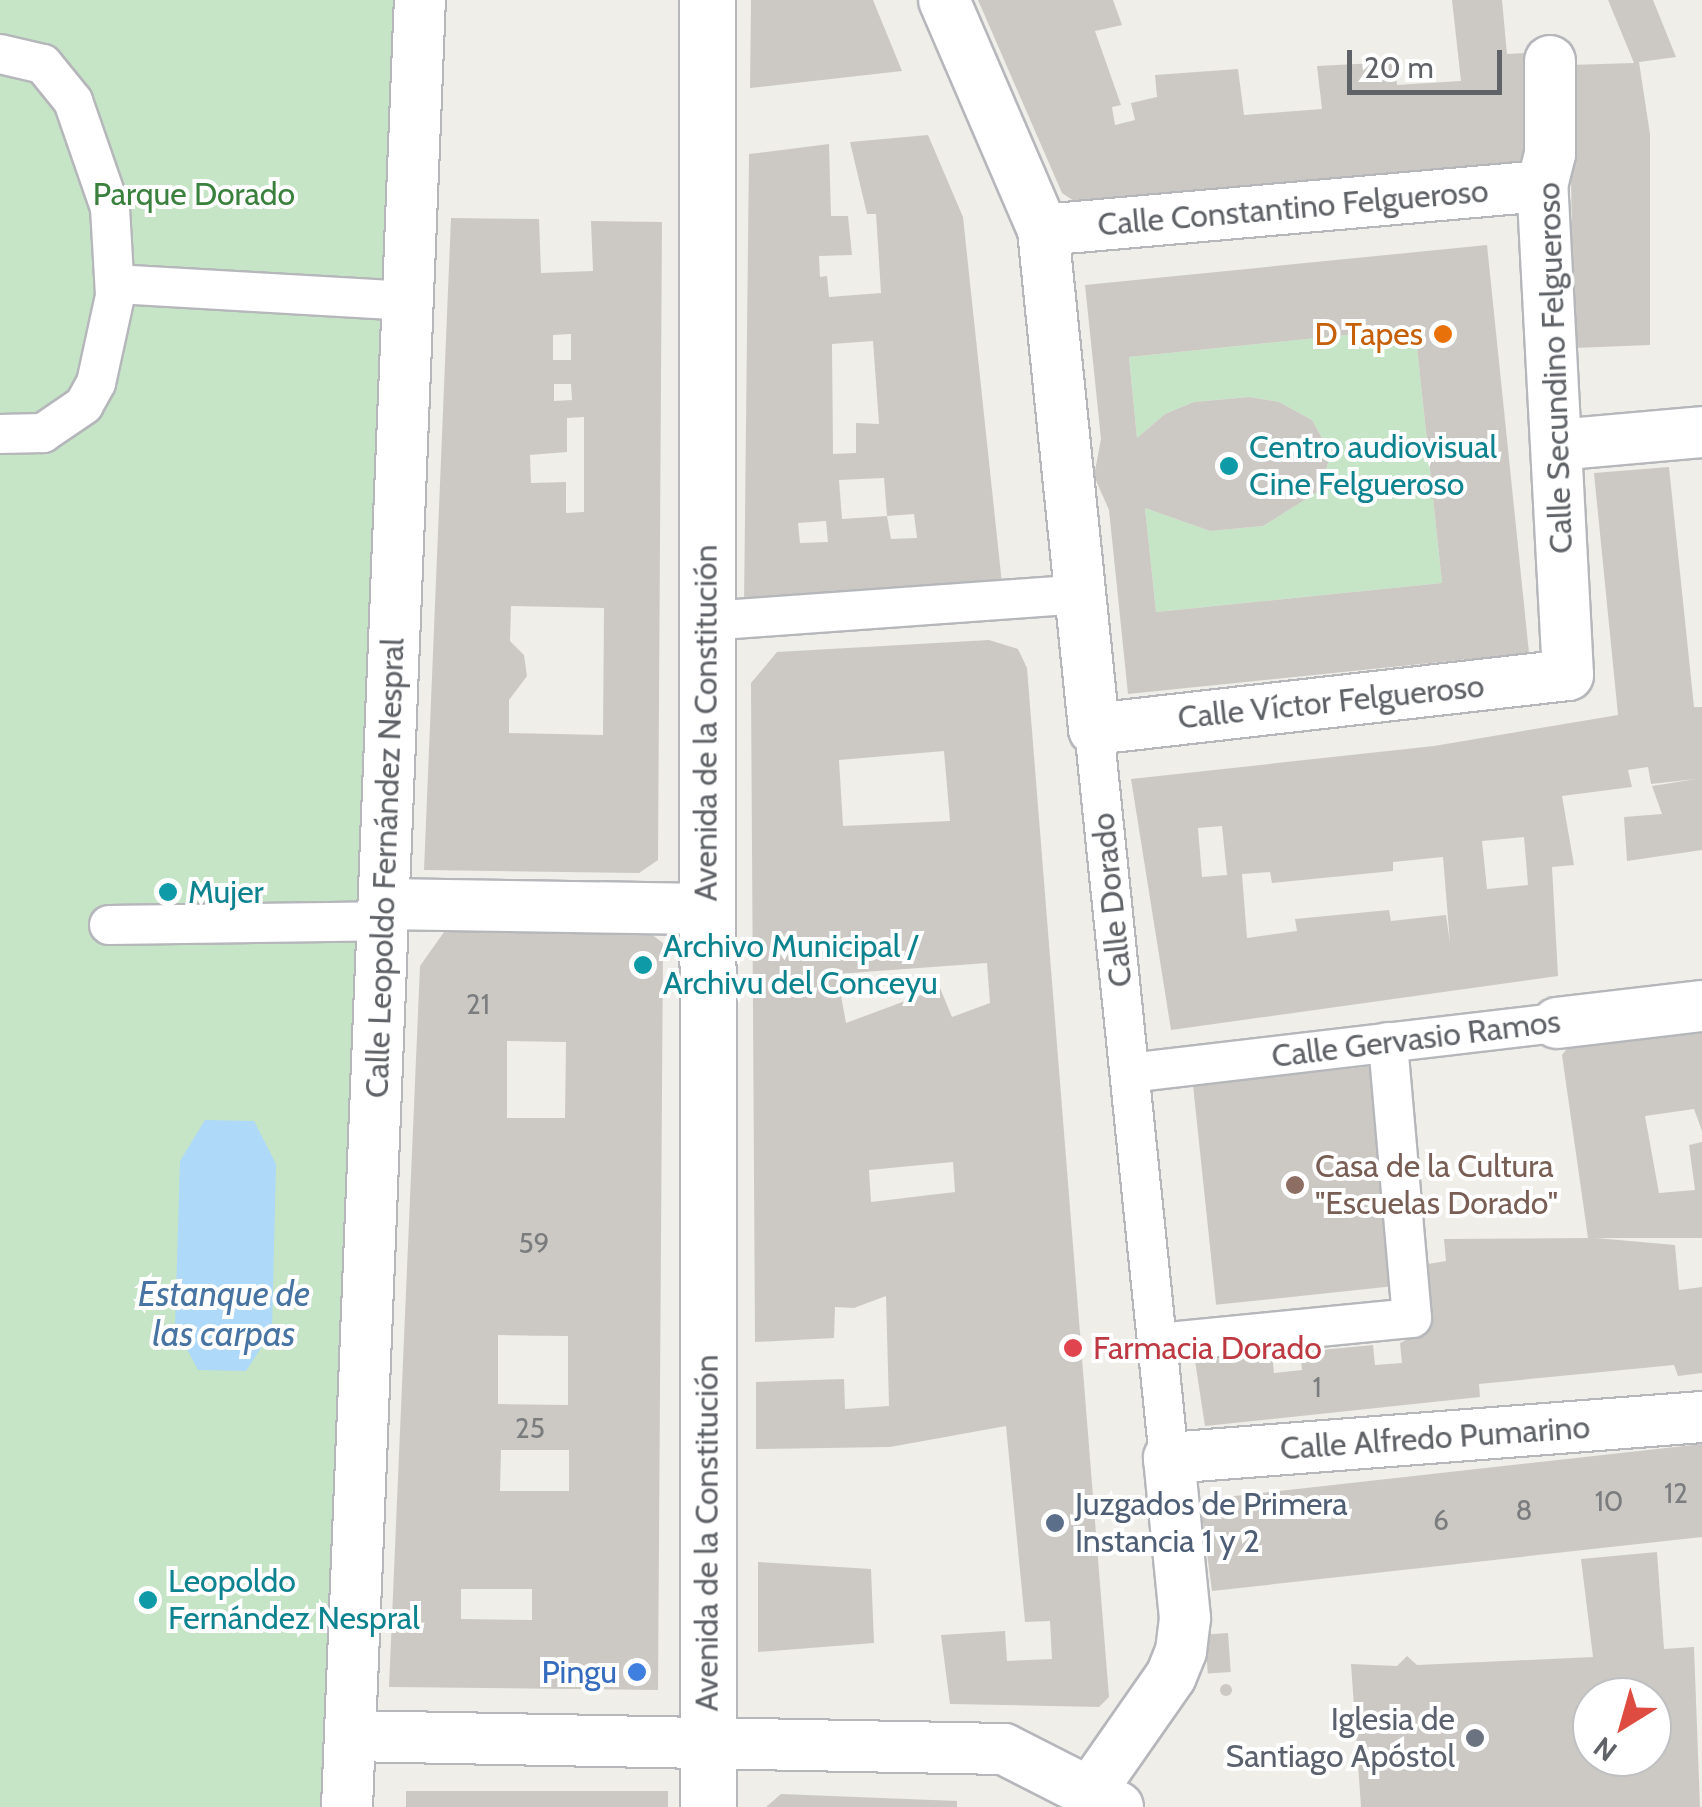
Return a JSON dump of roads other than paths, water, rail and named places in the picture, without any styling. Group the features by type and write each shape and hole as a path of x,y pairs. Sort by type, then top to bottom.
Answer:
{"street":[{"name":"Calle Leopoldo Fernández Nespral","path":"347,1807 338,1736 383,912 420,0"},
{"name":"Avenida de la Constitución","path":"707,0 708,1807"},
{"name":"Calle Dorado","path":"944,0 1043,230 1185,1618 1181,1651 1171,1676 1096,1802"},
{"path":"0,54 43,64 73,101 110,208 115,284 96,383 84,405 43,433 0,434"},
{"name":"Calle Secundino Felgueroso","path":"1550,60 1550,154 1542,186 1568,675"},
{"name":"Calle Constantino Felgueroso","path":"1043,230 1542,186"},
{"path":"115,284 408,301"},
{"path":"1557,445 1702,432"},
{"path":"706,621 1080,594"},
{"name":"Calle Víctor Felgueroso","path":"1094,729 1568,675"},
{"path":"109,925 383,912 706,909"},
{"name":"Calle Gervasio Ramos","path":"1130,1072 1702,1006"},
{"path":"1157,1343 1412,1318 1388,1042"},
{"name":"Calle Alfredo Pumarino","path":"1169,1458 1702,1417"},
{"path":"338,1736 708,1738 1004,1749 1096,1802"}],"water":[{"name":"Estanque de las carpas","path":"205,1120 254,1121 276,1164 272,1331 246,1371 198,1370 175,1327 180,1161"}],"place":[{"name":"D Tapes","path":"1443,334"},
{"name":"Centro audiovisual Cine Felgueroso","path":"1229,466"},
{"name":"Mujer","path":"168,892"},
{"name":"Archivo Municipal / Archivu del Conceyu","path":"643,965"},
{"name":"Casa de la Cultura \"Escuelas Dorado\"","path":"1295,1185"},
{"name":"Farmacia Dorado","path":"1073,1348"},
{"name":"Juzgados de Primera Instancia 1 y 2","path":"1055,1523"},
{"name":"Leopoldo Fernández Nespral","path":"148,1600"},
{"name":"Pingu","path":"637,1672"},
{"name":"Iglesia de Santiago Apóstol","path":"1475,1738"}],"park label":[{"name":"Parque Dorado","path":"194,194"}]}
